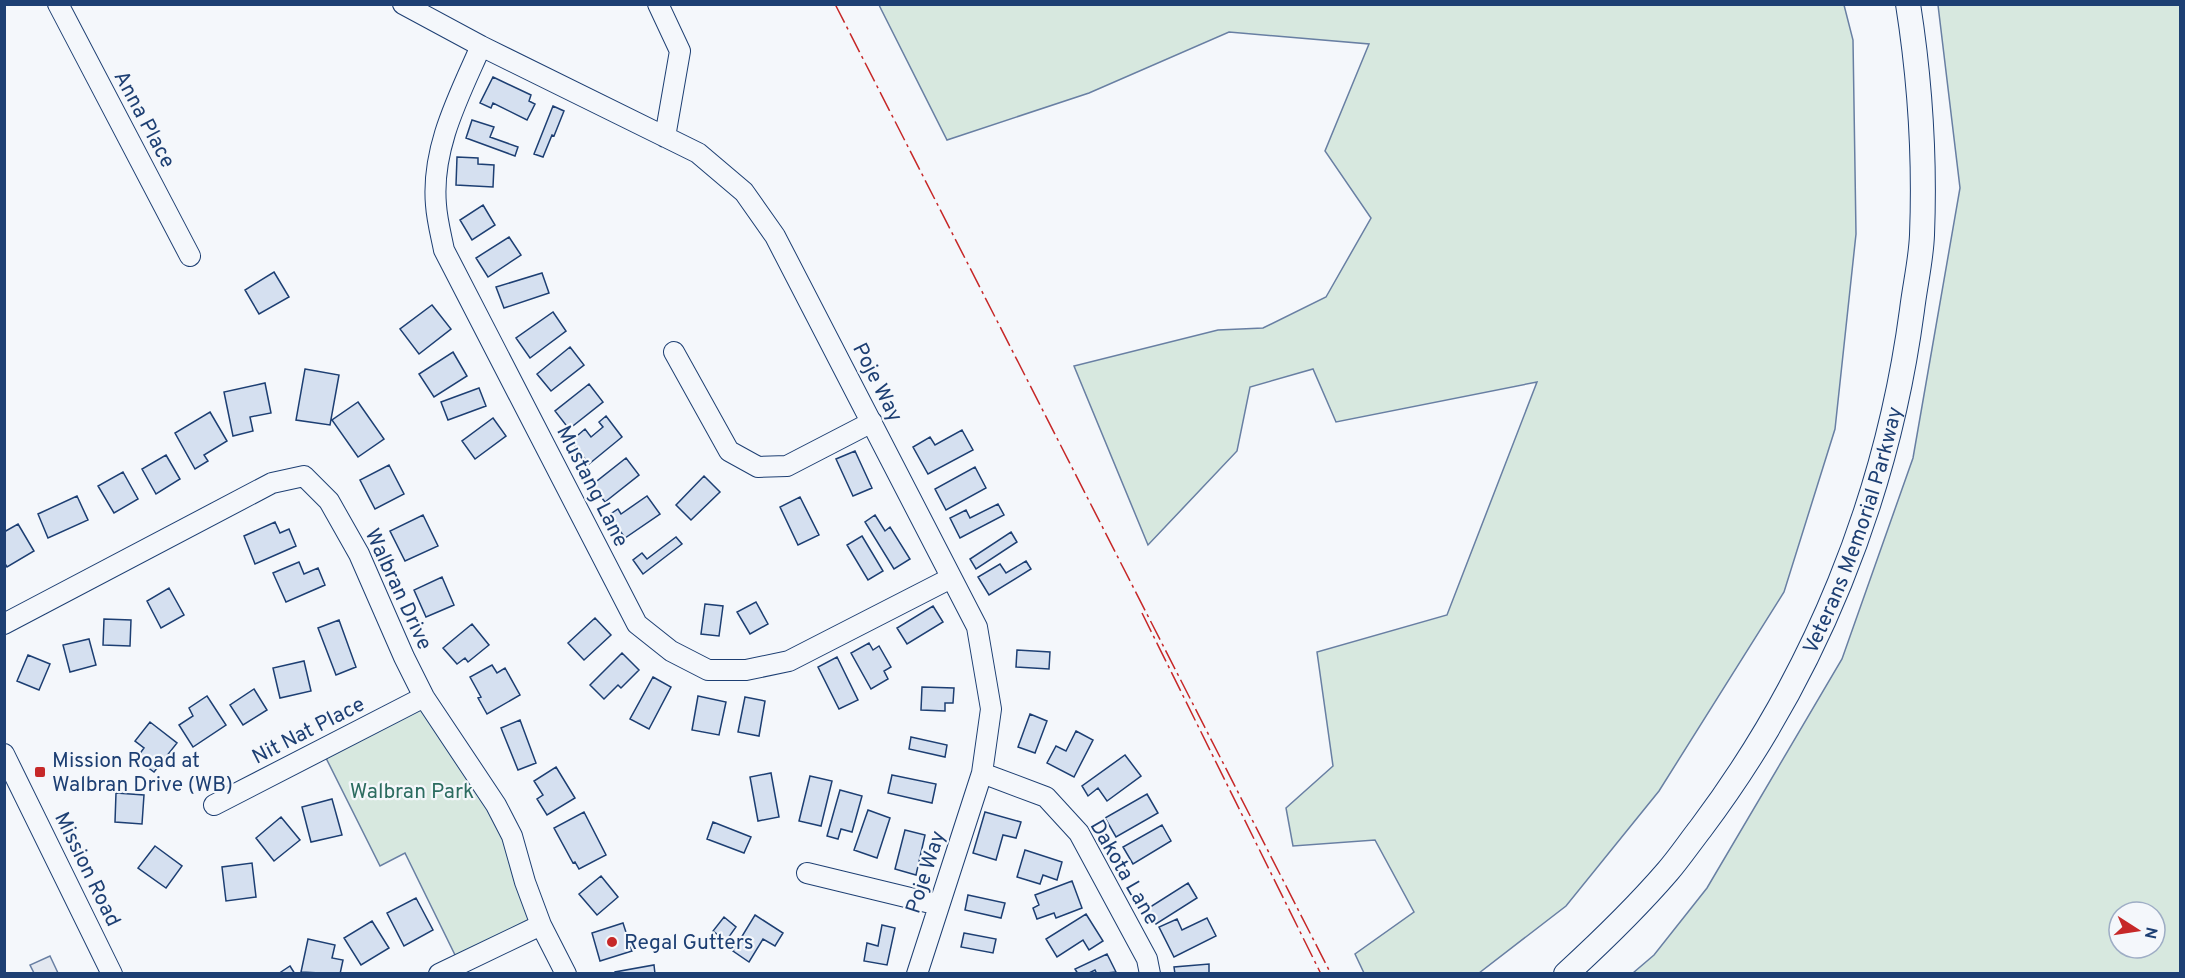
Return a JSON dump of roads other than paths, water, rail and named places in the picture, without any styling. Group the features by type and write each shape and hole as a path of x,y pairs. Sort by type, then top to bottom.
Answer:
{"main road":[{"name":"Veterans Memorial Parkway","path":"1566,974 1602,941 1669,870 1734,784 1791,690 1833,602 1867,513 1892,425 1909,333 1922,237 1921,136 1914,40 1908,4"}],"street":[{"name":"Anna Place","path":"58,4 190,256"},
{"name":"Poje Way","path":"403,4 481,46 698,153 744,192 775,236 977,627 991,709 982,773 917,974"},
{"path":"658,4 680,51 665,137"},
{"name":"Mustang Lane","path":"481,46 451,115 437,164 436,204 444,250 637,624 670,651 708,670 746,670 789,661 951,578"},
{"path":"674,352 729,451 758,467 787,466 872,422"},
{"name":"Walbran Drive","path":"4,624 272,483 304,476 329,501 359,554 424,697 496,805 512,836 525,882 541,925 566,974"},
{"name":"Nit Nat Place","path":"214,805 424,697"},
{"name":"Mission Road","path":"4,754 112,974"},
{"name":"Dakota Lane","path":"982,773 1046,798 1079,833 1147,959 1150,974"},
{"path":"807,873 939,905"},
{"path":"439,974 541,925"}],"place":[{"name":"Mission Road at Walbran Drive (WB)","path":"40,772"},
{"name":"Regal Gutters","path":"612,942"}],"park label":[{"name":"Walbran Park","path":"412,791"}]}
